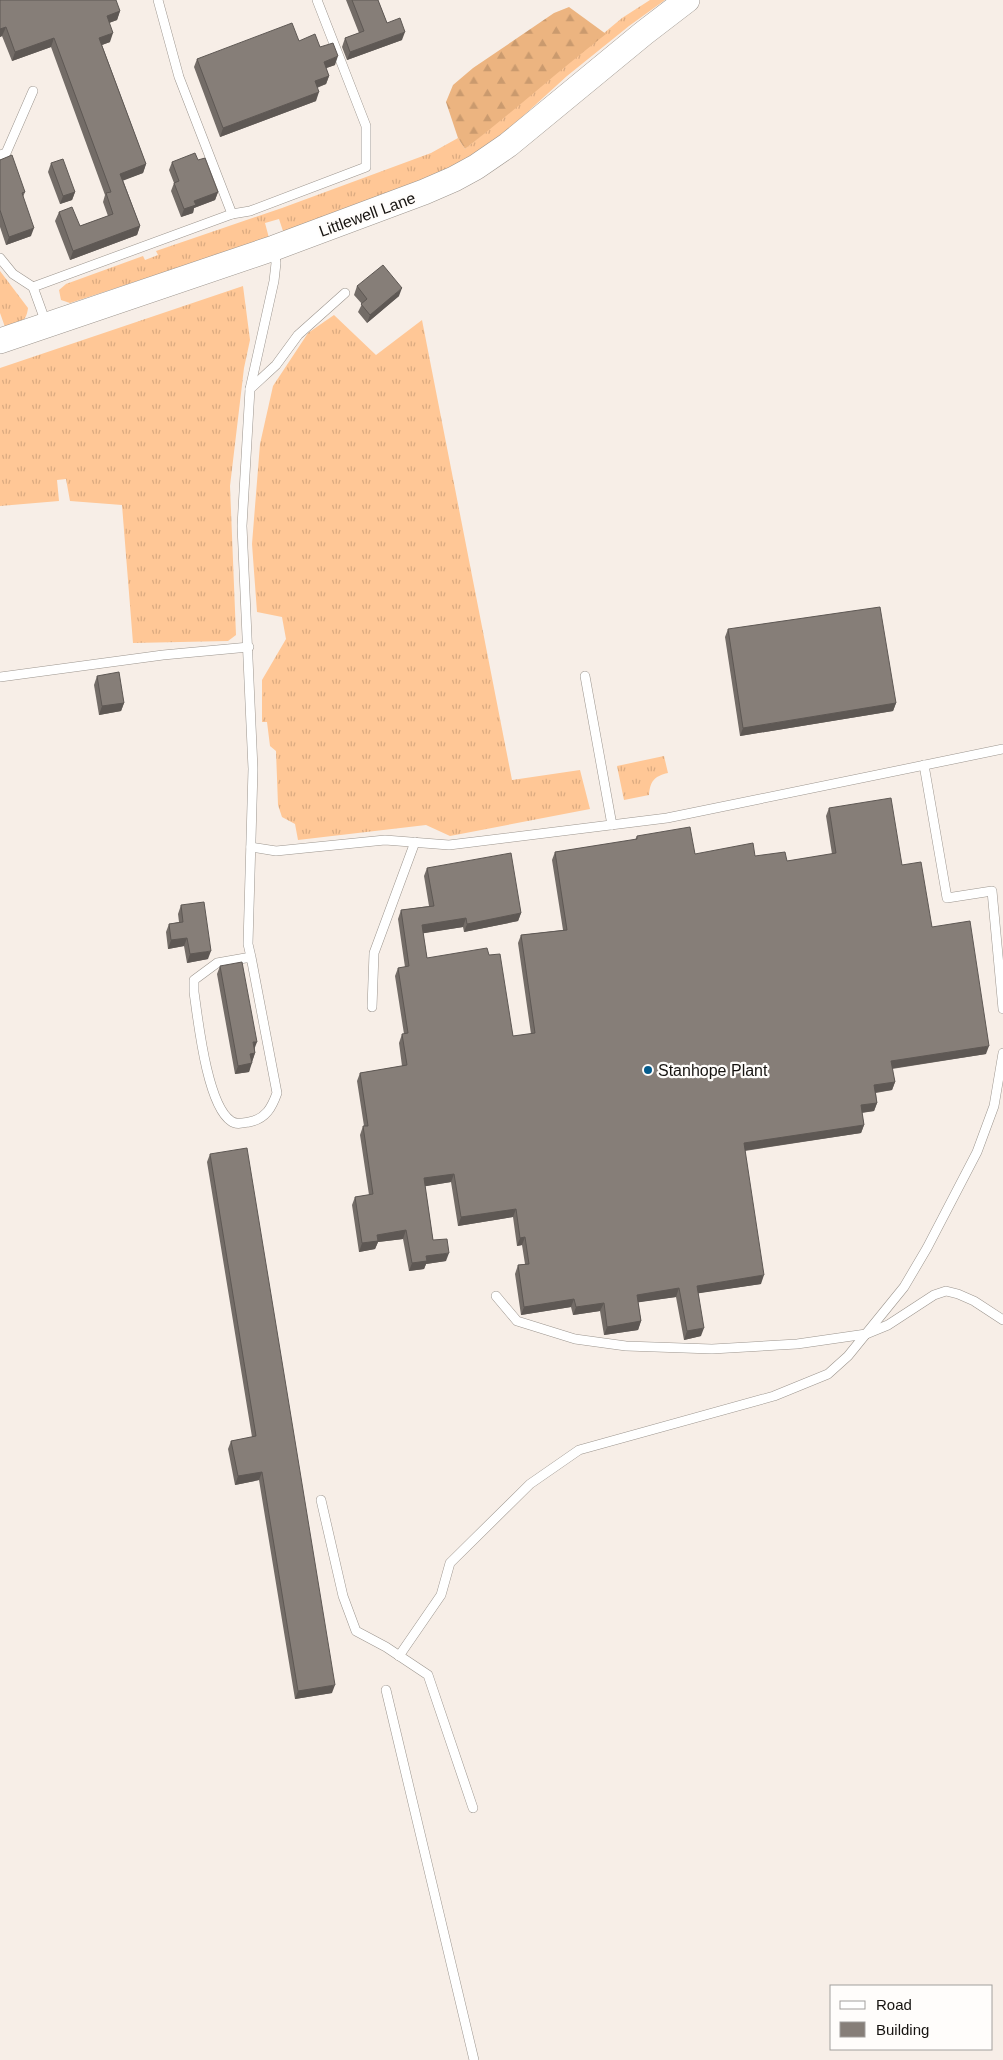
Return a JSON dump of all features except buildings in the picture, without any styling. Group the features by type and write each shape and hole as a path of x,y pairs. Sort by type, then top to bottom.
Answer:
{"street":[{"name":"Littlewell Lane","path":"0,341 274,248 424,192 476,167 516,139 644,33 687,0"}],"lane":[{"path":"158,0 179,78 232,214"},
{"path":"33,287 232,214 250,211 366,167 366,126 317,0"},
{"path":"0,155 6,153 33,91"},
{"path":"251,957 217,963 194,980 207,1072 223,1112 231,1122 241,1124 253,1121 272,1109 277,1093 251,957 248,944 253,769 249,647 242,526 250,389 274,281 276,263 274,248"},
{"path":"0,258 13,274 33,287 47,326"},
{"path":"250,389 276,365 298,335 345,294"},
{"path":"0,677 163,655 249,647"},
{"path":"585,676 612,825"},
{"path":"251,846 276,851 385,840 449,845 667,818 1003,749"},
{"path":"924,765 947,898 992,890 1003,1009"},
{"path":"372,1007 374,953 415,842"},
{"path":"399,1656 441,1595 450,1563 530,1484 579,1450 774,1396 828,1374 848,1356 904,1287 927,1248 976,1152 994,1106 1003,1053"},
{"path":"496,1296 517,1320 576,1339 626,1346 712,1349 797,1344 866,1334 888,1325 934,1295 946,1291 958,1294 974,1302 1003,1320"},
{"path":"321,1500 343,1596 356,1631 428,1675 473,1808"},
{"path":"386,1690 474,2060"}],"green space":[{"path":"650,0 665,0 629,26 567,76 511,127 462,162 438,174 284,234 279,219 265,223 269,238 70,303 61,300 59,290 66,284 143,256 145,260 158,255 156,251 282,208 431,153 458,138 465,149 622,18"},
{"path":"569,7 606,34 465,149 458,138 446,102 453,85 473,68 554,13"},
{"path":"0,271 28,308 24,320 5,327 0,313"},
{"path":"243,286 250,340 244,368 230,486 236,635 228,641 133,643 122,505 70,501 66,479 57,480 59,501 0,506 0,368"},
{"path":"334,315 376,355 422,320 512,780 580,770 590,809 450,836 426,825 298,840 295,824 282,817 278,805 276,751 270,746 267,722 262,722 262,680 286,639 282,617 257,612 252,544 260,444 273,386 308,333"},
{"path":"664,756 668,773 654,780 650,786 649,795 624,800 617,766"}],"place":[{"name":"Stanhope Plant","path":"648,1070"}]}
